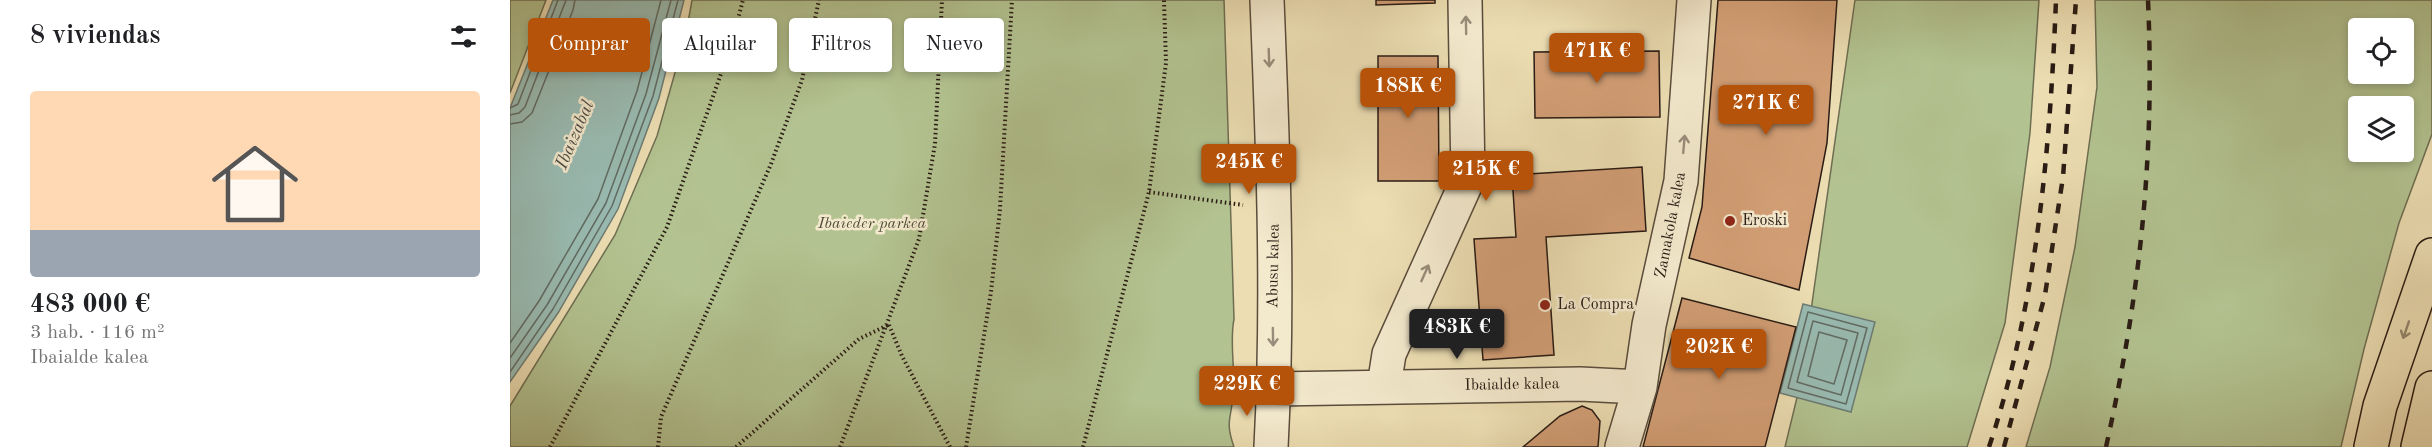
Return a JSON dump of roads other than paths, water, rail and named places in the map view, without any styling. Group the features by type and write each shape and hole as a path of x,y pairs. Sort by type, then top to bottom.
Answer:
{"highway":[{"path":"2371,447 2380,406 2432,255"},
{"path":"2418,447 2432,388"}],"street":[{"name":"Abusu kalea","path":"1267,0 1275,209 1274,389 1271,447"},
{"path":"1384,386 1389,354 1468,179 1465,0"},
{"name":"Zamakola kalea","path":"1622,447 1640,387 1649,325 1681,181 1695,0"},
{"name":"Ibaialde kalea","path":"1274,389 1580,384 1640,387"}],"water":[{"name":"Ibaizabal","path":"553,0 684,0 679,18 662,18 662,72 666,72 659,98 618,209 558,313 510,382 510,108 528,63 528,72 650,72 650,18 546,18"},
{"path":"1803,304 1875,322 1851,412 1780,393"}],"railway":[{"path":"1989,447 2019,338 2030,282 2045,170 2056,0"},
{"path":"2004,447 2045,295 2063,177 2076,0"},
{"path":"2106,447 2128,335 2142,225 2149,115 2148,0"}],"place":[{"name":"Eroski","path":"1730,221"},
{"name":"La Compra","path":"1545,305"}],"park label":[{"name":"Ibaieder parkea","path":"872,224"}]}
